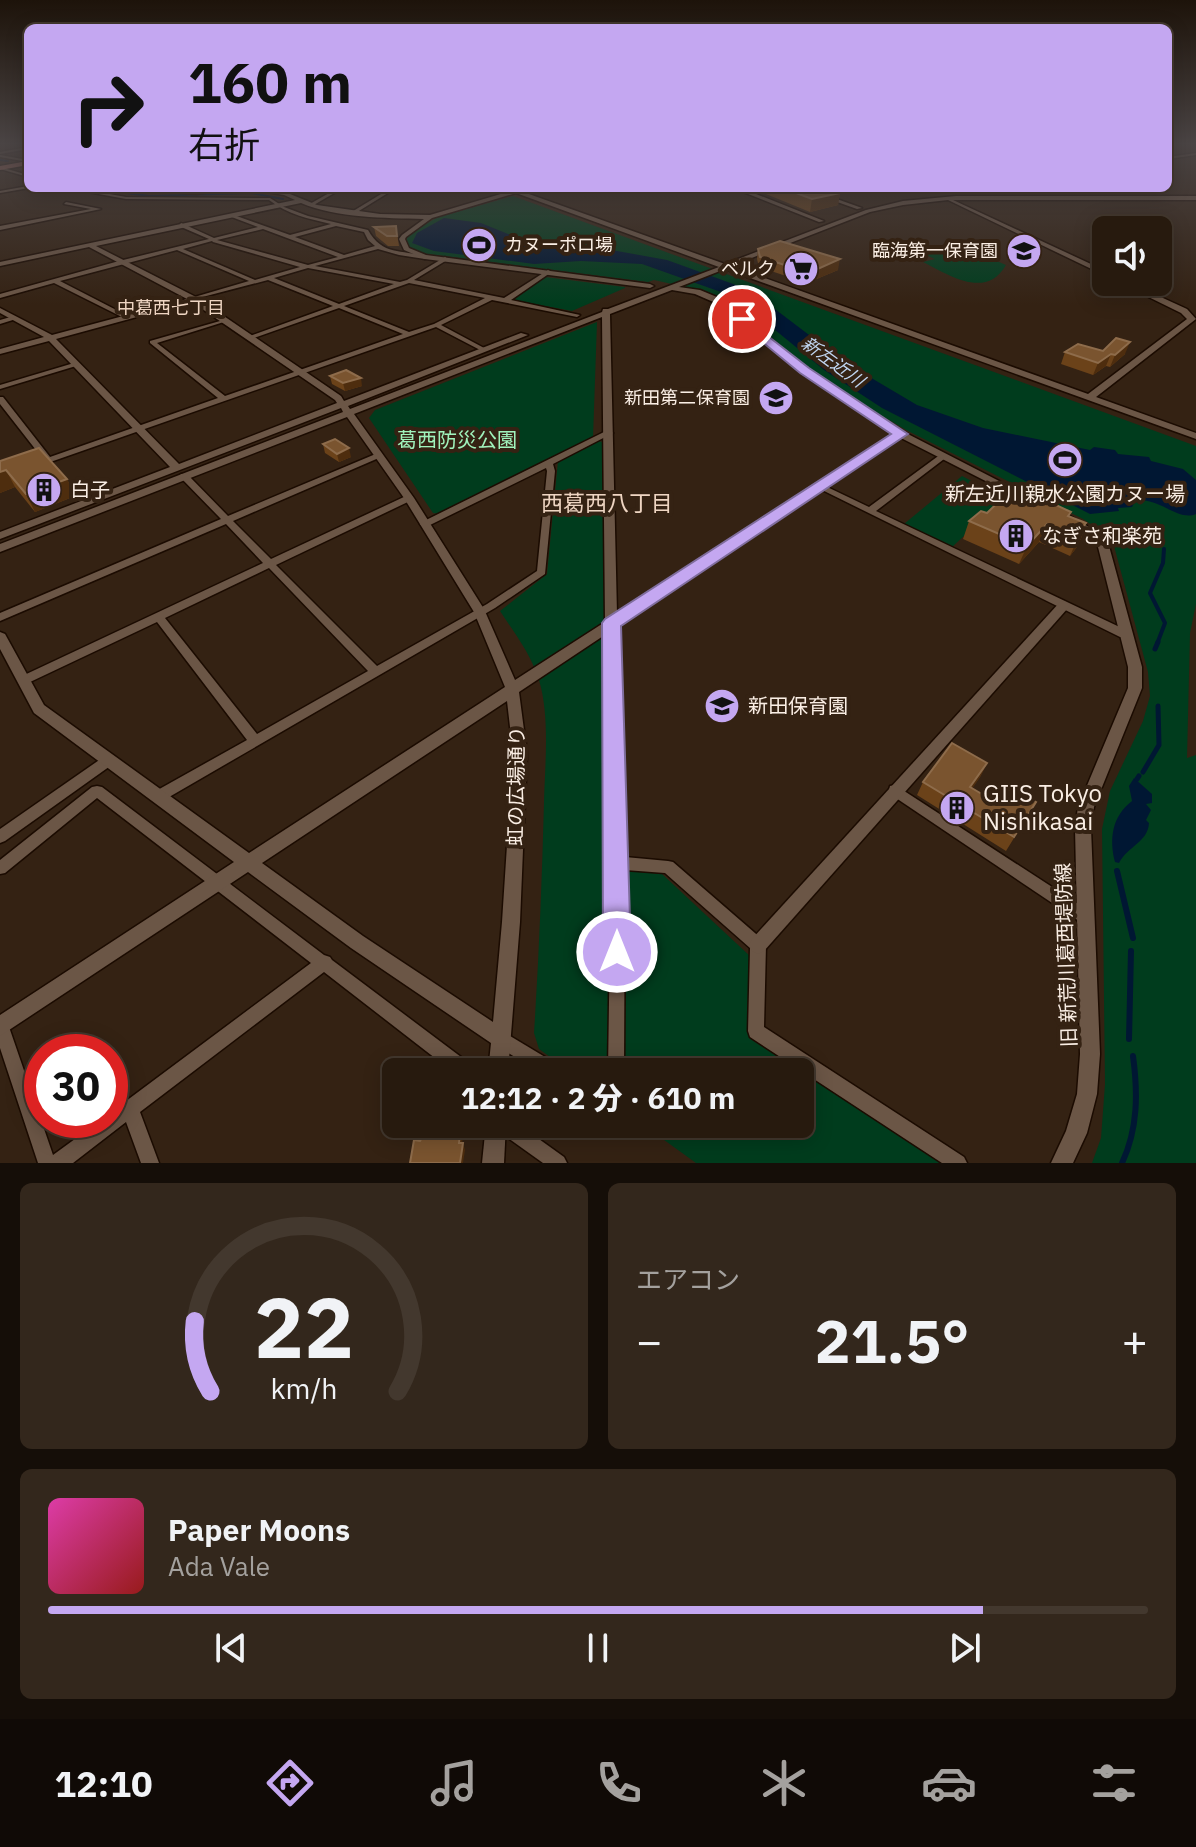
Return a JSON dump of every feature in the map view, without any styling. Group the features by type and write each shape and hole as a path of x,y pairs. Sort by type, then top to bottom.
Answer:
{"street":[{"path":"116,196 260,197 336,224 366,231 378,247"},
{"path":"288,196 310,205 352,213 430,217 498,196"},
{"path":"310,205 326,196"},
{"path":"352,213 380,196"},
{"path":"541,196 721,264 1093,395 1196,427"},
{"path":"757,196 821,221"},
{"path":"825,196 859,208"},
{"path":"345,408 484,350 650,286 672,283 702,267 721,264 859,208 943,197 1013,196"},
{"path":"0,536 180,472 606,311 721,264 868,211 943,197 1092,267"},
{"path":"94,207 126,198"},
{"path":"0,264 300,201"},
{"path":"0,228 99,209 66,203"},
{"path":"231,215 344,257"},
{"path":"425,257 411,253 402,239 430,217"},
{"path":"290,237 336,224"},
{"path":"181,225 213,239 307,267 399,284"},
{"path":"0,296 264,227"},
{"name":"虹の広場通り","path":"89,245 193,299 300,371 345,408 409,498 480,612 512,688 520,753 511,922 499,1058"},
{"path":"0,352 378,247 425,257 650,286"},
{"path":"177,248 255,282"},
{"path":"249,338 409,281 445,259"},
{"path":"506,300 548,272"},
{"path":"269,278 408,334"},
{"path":"54,280 126,317"},
{"path":"409,281 577,315"},
{"path":"672,283 721,302 804,371 901,434 1038,503"},
{"path":"1093,395 1192,319 1184,311 1152,296"},
{"path":"24,468 436,325 492,297"},
{"path":"0,310 51,338 375,671"},
{"path":"606,311 618,863 616,1058"},
{"path":"0,322 14,318"},
{"path":"223,398 152,342 225,320"},
{"path":"436,325 484,350"},
{"path":"0,387 74,365"},
{"path":"1093,395 1196,436"},
{"path":"0,399 48,460"},
{"path":"425,524 609,433"},
{"path":"47,1163 0,1025 901,434"},
{"path":"0,617 378,455"},
{"path":"870,511 944,456"},
{"path":"159,796 480,612 542,572 551,471 548,463"},
{"path":"0,548 180,472"},
{"path":"820,487 1124,634"},
{"path":"24,680 409,498"},
{"name":"旧 新荒川葛西堤防線","path":"1060,514 1090,532 1103,546 1135,667 1135,688 1086,807 1083,828 1084,916 1090,1054 1087,1094 1076,1133 1062,1163"},
{"path":"958,1163 756,1031 758,945 1064,605"},
{"path":"158,616 255,741"},
{"path":"0,637 39,709 357,942 532,1058"},
{"path":"0,837 109,760"},
{"path":"895,790 1084,916"},
{"path":"0,868 97,791 449,1058"},
{"path":"618,863 668,867 758,945"},
{"path":"58,1163 325,962"},
{"path":"130,1109 150,1163"},
{"path":"493,1163 495,1138"},
{"path":"523,1138 558,1163"}],"green space":[{"path":"514,196 1196,446 1196,604 1190,633 1187,758 1196,755 1196,1163 1092,1163 1101,1138 1105,1084 1102,829 1110,791 1143,721 1150,696 1148,672 1114,546 1102,532 1083,519 906,430 852,398 809,370 726,302 694,289 654,280 648,282 409,249 406,236 436,218"},
{"path":"963,248 1006,265 998,275 978,283 955,278 923,262 935,259 926,255"},
{"path":"545,277 625,288 572,311 513,300"},
{"name":"葛西防災公園","path":"597,322 593,438 439,514 433,513 369,418 375,410"},
{"path":"602,442 616,870 662,874 751,957 749,1038 780,1058 552,1058 539,1049 534,1033 546,756 545,709 532,661 500,611 547,574 558,461"},
{"path":"962,476 1005,498 951,548 904,524"},
{"path":"814,1080 941,1163 696,1163 661,1138 814,1138"}],"water":[{"name":"新左近川","path":"444,218 481,223 530,243 617,251 667,260 736,285 755,294 846,363 917,405 983,428 1090,450 1094,447 1115,450 1118,454 1149,457 1151,461 1183,469 1196,480 1196,514 1182,515 1143,500 1135,501 1132,507 1118,508 1119,511 1090,514 882,408 824,370 735,297 642,264 581,261 534,264 434,251 412,243 417,233"},
{"path":"1134,778 1152,794 1152,803 1146,804 1151,810 1146,820 1148,829 1119,863 1115,862 1112,837 1116,821 1132,801 1129,786"}],"building":[{"path":"396,226 397,236 387,236 374,227"},
{"path":"780,241 840,259 809,273 760,257 758,249"},
{"path":"1116,338 1130,342 1115,355 1111,354 1098,363 1065,352 1078,344 1103,351"},
{"path":"346,370 361,378 343,383 330,376"},
{"path":"335,439 349,448 337,454 323,444"},
{"path":"39,448 67,479 26,494 6,470 0,472 0,461"},
{"path":"1015,486 1071,512 1068,516 1086,523 1079,538 1047,524 1027,546 969,521 981,511 987,513"},
{"path":"952,743 987,763 970,787 997,803 1008,786 1036,802 1014,837 923,782"},
{"path":"422,1138 460,1138 459,1143 463,1143 460,1163 410,1163 414,1140 420,1141"}],"waterway":[{"path":"268,196 283,199"},
{"path":"1157,644 1165,623 1150,593 1163,563 1164,549"},
{"path":"1155,649 1158,642"},
{"path":"1143,772 1159,745 1158,706"},
{"path":"1117,871 1133,938"},
{"path":"1129,1039 1131,951"},
{"path":"1122,1163 1131,1137 1135,1111 1133,1056"}],"place":[{"name":"カヌーポロ場","path":"479,245"},
{"name":"臨海第一保育園","path":"1024,251"},
{"name":"ベルク","path":"801,269"},
{"name":"新田第二保育園","path":"776,398"},
{"name":"新左近川親水公園カヌー場","path":"1065,460"},
{"name":"白子","path":"44,490"},
{"name":"なぎさ和楽苑","path":"1016,536"},
{"name":"新田保育園","path":"722,706"},
{"name":"GIIS Tokyo Nishikasai","path":"957,808"}],"district":[{"name":"中葛西七丁目","path":"171,308"},
{"name":"西葛西八丁目","path":"607,503"}],"route":[{"path":"617,952 618,863 611,623 901,434 804,371 742,319"}]}
